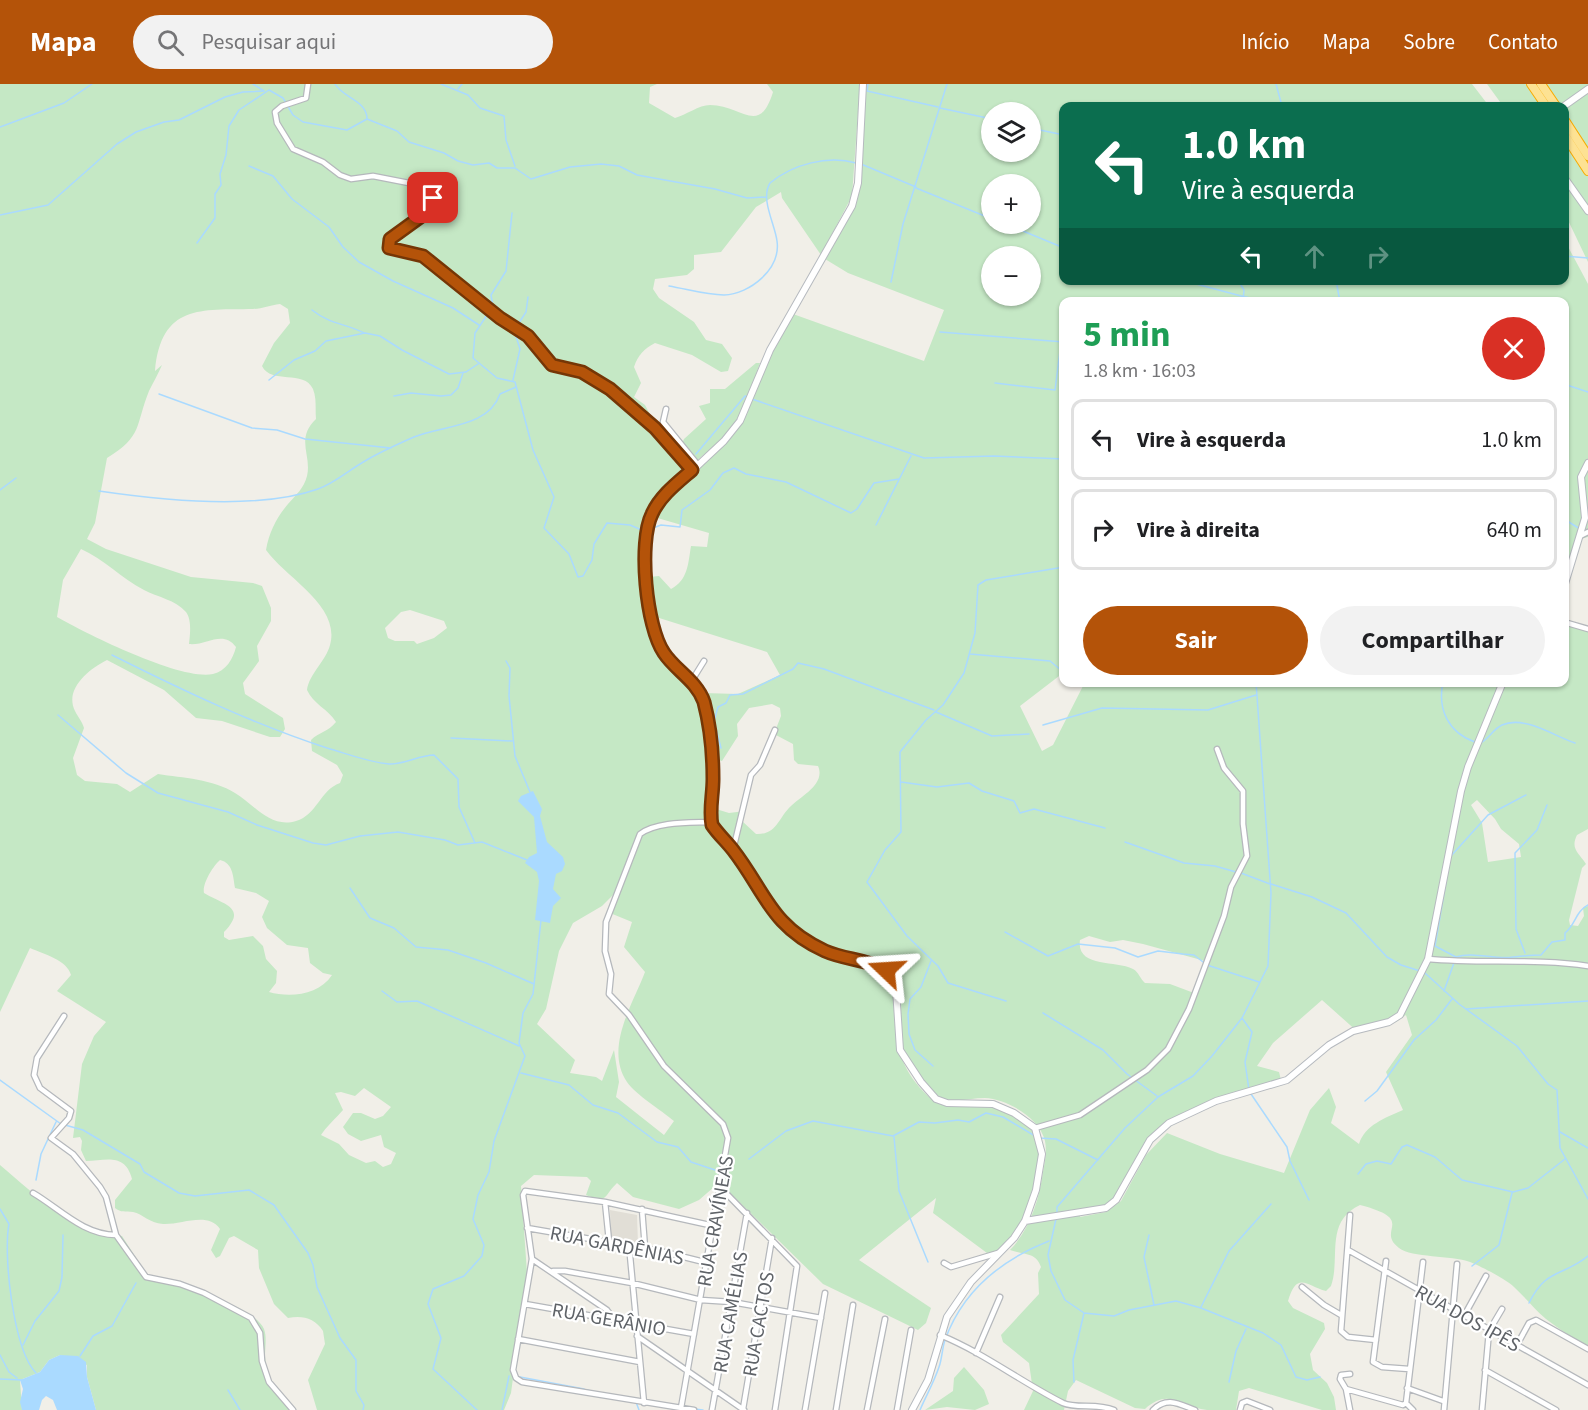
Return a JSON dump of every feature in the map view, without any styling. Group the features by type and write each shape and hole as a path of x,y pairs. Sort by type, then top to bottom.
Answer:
{"highway":[{"path":"1531,84 1543,102"},
{"path":"1541,84 1553,102"},
{"path":"1569,127 1588,156"},
{"path":"1569,142 1588,171"}],"street":[{"path":"308,84 306,98 282,106 275,112 275,119 293,149 323,162 343,176 373,176 414,184 426,189 433,198 430,210 390,239 389,248 423,256 500,318 528,336 552,365 582,372 610,389 655,428 692,470"},
{"path":"863,84 859,163 852,206 770,350 740,421 731,434 669,491 652,512 645,537 644,554 648,594 658,642 670,660 691,682 704,703 713,774 711,822 716,831 733,850 769,908 796,933 827,952 872,963 890,973 896,989 900,1050 912,1071 936,1099 956,1104 993,1104 1014,1113 1035,1128 1041,1146 1041,1165 1036,1190 1025,1221 1001,1253 961,1296 947,1317 930,1375 912,1410"},
{"path":"1569,102 1588,89"},
{"path":"1569,184 1588,211"},
{"path":"666,409 663,422 698,465"},
{"path":"1569,570 1580,536 1585,504 1581,477 1588,463"},
{"path":"1580,536 1588,532"},
{"path":"1569,623 1588,629"},
{"path":"691,682 704,661"},
{"path":"1025,1221 1106,1208 1116,1200 1158,1130 1216,1101 1287,1080 1329,1045 1364,1027 1395,1019 1408,1003 1428,959 1461,791 1468,767 1501,687"},
{"path":"733,850 751,775 760,765 775,730"},
{"path":"1035,1128 1080,1115 1130,1083 1161,1057 1189,1009 1224,916 1231,887 1247,856 1243,824 1243,791 1224,768 1217,749"},
{"name":"RUA CRAVÍNEAS","path":"681,1408 729,1143 727,1131 720,1120 657,1059 629,1015 609,994 611,969 605,951 604,933 608,912 640,834 648,829 711,822"},
{"path":"1428,959 1466,962 1554,961 1588,966"},
{"path":"64,1016 37,1058 34,1075 40,1088 71,1111 69,1118 51,1138 73,1154 100,1187 106,1197 116,1235 146,1277 180,1284 204,1293 251,1318 260,1333 262,1361 269,1382 293,1410"},
{"path":"721,1188 794,1260 798,1268 775,1410"},
{"path":"694,1410 522,1382 516,1378 513,1370 532,1259 523,1195 525,1191 605,1202 714,1226"},
{"path":"33,1193 61,1215 94,1229 116,1235"},
{"path":"605,1202 609,1241"},
{"path":"642,1209 645,1248"},
{"name":"RUA CAMÉLIAS","path":"712,1410 747,1214"},
{"path":"1350,1215 1341,1331 1348,1337 1376,1340"},
{"name":"RUA GARDÊNIAS","path":"527,1228 609,1241 708,1263"},
{"name":"RUA CACTOS","path":"744,1409 772,1238"},
{"path":"629,1245 644,1403"},
{"name":"RUA DOS IPÊS","path":"1348,1250 1588,1385"},
{"path":"944,1263 951,1266 1001,1253"},
{"path":"532,1259 553,1271 613,1318"},
{"path":"1386,1261 1373,1362 1382,1367 1409,1369"},
{"path":"1413,1410 1406,1403 1407,1388 1423,1262"},
{"path":"1444,1410 1457,1264"},
{"path":"553,1271 565,1271 632,1283 701,1300 732,1302 821,1318"},
{"path":"1464,1316 1486,1276"},
{"path":"1302,1287 1341,1315"},
{"path":"805,1410 825,1293"},
{"path":"976,1353 1000,1297"},
{"name":"RUA GERÂNIO","path":"525,1304 694,1334"},
{"path":"836,1410 853,1305"},
{"path":"1482,1410 1489,1331 1502,1309"},
{"path":"867,1410 885,1319"},
{"path":"1517,1345 1534,1320 1588,1349"},
{"path":"897,1410 911,1330"},
{"path":"940,1335 976,1353 1069,1408 1097,1405 1113,1410"},
{"path":"638,1336 744,1409"},
{"path":"518,1339 640,1362"},
{"path":"1485,1370 1556,1410"},
{"path":"1350,1374 1340,1377 1346,1389 1350,1410"},
{"path":"1407,1388 1443,1401"},
{"path":"1346,1389 1403,1405 1406,1403"},
{"path":"1153,1410 1164,1402 1170,1401 1195,1410"},
{"path":"1240,1410 1242,1403 1247,1401 1270,1410"},
{"path":"651,1404 653,1410"}],"shaded area":[{"path":"610,1210 637,1215 638,1245 611,1241"}],"green space":[{"path":"0,84 657,84 650,87 649,103 675,118 710,105 755,116 762,113 768,105 773,92 767,84 860,84 852,196 821,255 782,198 781,192 756,207 721,252 694,255 694,269 687,275 655,279 653,289 659,298 694,322 706,340 722,344 732,358 728,371 721,372 692,355 655,343 637,359 634,367 641,383 634,397 645,405 654,422 679,450 684,439 706,419 699,406 710,403 710,389 725,389 756,363 760,363 744,406 730,429 665,491 655,505 643,533 642,568 652,630 659,652 702,705 711,778 710,829 737,858 782,923 822,952 867,963 883,970 889,976 893,986 896,1033 901,1056 911,1077 929,1097 936,1102 949,1105 978,1103 999,1108 1027,1123 1036,1134 1039,1143 1040,1166 1035,1190 1023,1222 1001,1251 987,1253 933,1213 936,1198 859,1260 931,1308 926,1323 918,1330 823,1284 724,1187 714,1187 699,1200 679,1209 633,1197 617,1183 605,1197 598,1199 586,1195 591,1181 587,1177 534,1175 521,1186 527,1273 511,1393 504,1410 317,1410 308,1380 325,1344 323,1331 316,1323 308,1319 288,1318 274,1304 259,1268 258,1250 234,1236 229,1238 220,1256 216,1258 211,1250 220,1229 209,1221 194,1220 163,1224 137,1213 117,1210 115,1200 132,1179 129,1170 119,1161 86,1161 81,1150 80,1137 73,1138 82,1064 94,1036 106,1022 57,991 71,975 69,970 54,958 30,948 0,1012","holes":["280,304 288,309 290,323 274,343 262,366 266,372 309,383 315,396 316,419 306,433 305,440 308,468 306,480 277,520 271,531 266,550 310,593 327,618 331,631 330,645 311,678 307,690 336,722 311,740 312,751 337,765 343,775 340,783 333,786 309,814 287,823 270,819 226,788 198,780 158,774 130,792 117,784 85,781 77,775 73,758 84,728 72,703 73,695 86,674 107,660 164,690 196,718 222,721 270,737 280,737 285,729 283,718 245,694 243,683 259,661 257,646 271,621 271,608 262,586 253,583 191,577 106,549 87,539 95,523 107,458 127,443 136,429 149,391 162,365 155,371 159,349 166,333 175,322 201,311 256,309","81,549 136,585 182,608 189,619 189,644 226,639 236,647 231,660 222,670 213,674 198,674 157,664 57,617 63,580","410,610 444,621 447,628 434,638 417,644 414,641 395,641 388,638 385,628 401,612","220,860 228,864 235,888 256,893 269,901 262,917 267,928 287,945 308,948 310,963 323,973 332,975 326,982 312,991 295,995 269,992 276,983 277,971 266,959 263,946 253,936 229,940 224,937 224,932 234,917 231,908 204,893 206,880","618,890 610,913 632,922 624,947 645,972 623,1026 618,1055 621,1069 631,1087 674,1121 664,1135 616,1097 619,1082 614,1050 602,1081 596,1077 570,1073 575,1060 537,1024 546,1009 559,951 573,923 602,906","364,1088 391,1107 383,1116 375,1119 361,1113 353,1113 343,1127 348,1134 361,1141 381,1135 384,1147 396,1153 391,1164 383,1167 375,1161 366,1163 349,1155 339,1144 321,1135 343,1110 335,1093 341,1092 355,1096"]},
{"path":"866,84 1472,84 1486,102 1059,102 1059,285 1569,285 1569,248 1588,284 1588,537 1578,539 1569,574 1569,297 1059,297 1059,676 1020,706 1042,751 1053,745 1082,687 1569,687 1569,624 1588,626 1588,829 1577,835 1574,844 1576,851 1586,864 1582,868 1569,920 1570,925 1578,926 1584,916 1583,908 1588,906 1588,1347 1546,1319 1510,1284 1486,1270 1470,1262 1413,1253 1399,1248 1391,1236 1392,1220 1377,1210 1360,1205 1349,1212 1338,1231 1331,1286 1326,1291 1303,1282 1299,1283 1291,1291 1288,1301 1293,1308 1324,1323 1325,1329 1310,1354 1313,1370 1327,1383 1334,1397 1336,1410 1322,1410 1249,1388 1239,1391 1236,1410 1207,1410 1168,1399 1161,1399 1145,1409 1135,1408 1076,1380 1068,1391 1064,1410 1024,1410 1033,1391 1029,1363 1003,1342 1001,1335 1039,1294 1038,1273 1041,1267 1039,1262 1033,1256 1010,1250 1023,1233 1039,1193 1046,1153 1042,1133 1030,1118 1003,1102 985,1098 949,1100 936,1095 914,1070 903,1047 900,987 894,972 871,958 827,948 794,926 778,908 735,846 715,826 716,809 729,813 745,811 742,821 756,834 768,832 791,806 816,784 820,772 818,766 798,764 794,760 793,744 774,734 781,716 780,708 772,704 749,708 737,724 738,736 722,761 714,759 708,704 703,693 738,694 780,675 767,652 656,617 649,577 659,576 671,589 684,576 691,546 707,547 709,533 654,517 673,492 735,433 747,414 769,354 793,314 924,361 944,310 848,273 825,259 858,197","holes":["1477,800 1501,829 1519,844 1521,857 1488,862 1482,823 1471,805","1089,936 1110,942 1123,940 1143,944 1205,961 1194,993 1170,984 1145,983 1133,969 1090,959 1080,949 1080,940","1322,1000 1359,1033 1396,1022 1406,1015 1412,1035 1386,1072 1403,1110 1371,1127 1359,1144 1331,1123 1336,1107 1329,1088 1310,1110 1284,1173 1220,1154 1167,1133 1146,1155 1121,1201 1106,1212 1080,1217 1082,1211 1105,1206 1113,1200 1140,1152 1165,1122 1212,1100 1281,1080 1279,1072 1257,1066 1273,1043"]},
{"path":"1487,84 1588,84 1588,262 1569,222 1569,102 1500,102"},
{"path":"0,1165 42,1200 71,1219 103,1233 122,1236 145,1272 153,1278 214,1297 246,1312 257,1320 265,1332 266,1365 271,1379 296,1410 96,1410 87,1377 87,1365 60,1355 49,1360 40,1372 20,1380 22,1410 0,1410"},
{"path":"964,1367 984,1390 989,1404 975,1410 947,1407 925,1410 953,1391 954,1378"}],"water":[{"path":"533,791 542,809 540,816 547,842 563,857 565,864 562,871 556,874 553,889 561,898 553,906 550,923 535,920 539,881 537,872 525,863 529,857 537,853 534,817 518,801 521,796"},
{"path":"60,1355 78,1356 86,1362 87,1377 96,1410 57,1410 53,1400 46,1396 39,1410 22,1410 20,1402 23,1389 20,1380 40,1372 49,1360"}],"waterway":[{"path":"0,127 64,103 92,84"},
{"path":"253,84 264,91"},
{"path":"335,84 343,93 363,107 367,118"},
{"path":"441,84 468,95 480,108 504,116 506,140 515,166"},
{"path":"458,89 462,84"},
{"path":"868,84 867,91 938,107"},
{"path":"891,282 903,224 947,84"},
{"path":"1276,84 1281,102"},
{"path":"197,243 215,218 215,194 221,185 220,174 226,155 229,126 239,110 269,90 283,98 293,115 303,122 347,130 367,119"},
{"path":"0,215 48,205 117,144 136,132 164,122 179,120 225,97 243,92 264,91"},
{"path":"940,108 981,117"},
{"path":"367,119 397,131 409,142 444,153 458,161 473,165 489,163 497,168 515,168 531,179 570,167 601,164 619,166 637,175 715,189 747,198 766,197"},
{"path":"1041,130 1059,134"},
{"path":"669,286 724,295 734,294 753,285 769,270 777,251 776,234 767,204 767,189 770,183 789,171 811,163 834,160 856,163"},
{"path":"861,164 916,187"},
{"path":"249,166 273,176 292,199 329,227 343,247 359,262 393,281 453,308 479,325"},
{"path":"916,188 981,215"},
{"path":"512,213 506,271 491,295 493,306 475,333 473,358 497,378 515,382 533,450 554,497 544,528 569,554 578,577 583,576 592,560 594,544 607,523 630,525 644,531"},
{"path":"1030,234 1059,246"},
{"path":"1569,256 1588,258"},
{"path":"1200,285 1245,297"},
{"path":"1241,285 1244,290 1243,297"},
{"path":"1337,285 1339,297"},
{"path":"517,326 526,312 528,297"},
{"path":"312,310 325,319 364,333"},
{"path":"513,380 520,349 514,330"},
{"path":"940,332 1059,342"},
{"path":"269,380 294,360 315,351 326,341 365,333 380,336 449,374 466,372 478,364"},
{"path":"995,383 1055,390 1059,359"},
{"path":"394,396 411,393 451,395 458,388 463,373"},
{"path":"1569,386 1588,392"},
{"path":"99,491 209,501 239,501 294,495 318,489 389,448 414,437 475,419 486,413 500,394 516,387"},
{"path":"159,394 252,428 277,430 305,439 391,448"},
{"path":"696,454 745,396 748,397"},
{"path":"752,399 924,458 994,456 1059,459"},
{"path":"876,525 911,456"},
{"path":"648,530 661,525 680,527 682,510 710,490 723,473 734,468 746,474 786,482 851,513 857,509 874,483 899,479"},
{"path":"0,490 16,478"},
{"path":"1569,522 1580,529"},
{"path":"1006,1001 948,983 938,966 907,936 867,882 885,850 901,832 900,752 926,720 943,705 964,673 975,633 978,585 986,580 1059,568"},
{"path":"970,654 1050,661 1059,668"},
{"path":"112,655 218,706 327,748 366,760 389,764 434,755 458,779 459,807 475,843"},
{"path":"506,661 510,668 509,696 515,756 530,792"},
{"path":"721,748 714,721 718,707 726,703 730,695 743,694 793,669 798,663 824,669 934,710"},
{"path":"1057,1215 1057,1207 1125,1128 1158,1097 1193,1076 1212,1056 1242,1018 1268,966 1271,893 1256,687"},
{"path":"1442,687 1442,702 1447,719 1458,733 1475,742"},
{"path":"1043,725 1102,708 1208,710 1256,695"},
{"path":"936,712 992,736 1029,734"},
{"path":"58,715 126,773 158,793 228,812 257,825 313,843 326,845 360,836 398,832 445,840 458,845 482,842 527,860"},
{"path":"1480,743 1502,725 1511,723 1529,724 1575,743"},
{"path":"451,738 512,741"},
{"path":"901,782 937,787 969,783 982,791 1014,801 1020,813 1034,809 1105,828"},
{"path":"1451,856 1488,815 1526,795"},
{"path":"1525,953 1516,929 1515,853 1537,830 1547,805"},
{"path":"1125,842 1184,863 1215,866 1236,872"},
{"path":"1241,873 1270,884"},
{"path":"1447,876 1435,946 1456,957 1470,955 1506,958 1541,955 1552,942 1565,940 1565,933 1580,911 1588,905"},
{"path":"1271,884 1312,897 1346,913 1387,957 1401,965 1420,971"},
{"path":"350,888 370,918 394,928 416,947 448,950 486,963 534,984"},
{"path":"477,1410 433,1369 441,1338 428,1304 433,1289 464,1276 482,1256 484,1245 473,1219 478,1195 489,1172 494,1141 525,1056 519,1043 523,1013 533,994 541,920"},
{"path":"1005,932 1048,956 1078,944 1115,948 1138,957 1158,951 1194,955 1207,965 1259,982"},
{"path":"1444,991 1456,957"},
{"path":"931,961 921,987 910,999 908,1014 909,1034 915,1050 933,1066"},
{"path":"1425,973 1459,1004 1517,1046 1548,1084 1557,1090 1560,1148 1588,1199"},
{"path":"382,991 397,1002 417,1001 519,1046"},
{"path":"1365,1101 1377,1091 1414,1040 1436,1020 1452,999"},
{"path":"1466,1009 1588,1001"},
{"path":"1043,1013 1103,1050 1127,1074 1157,1096"},
{"path":"1242,1018 1252,1032 1245,1062 1249,1090"},
{"path":"521,1073 569,1085 593,1105 618,1113 657,1142 678,1147 691,1162 715,1170"},
{"path":"0,1080 61,1124"},
{"path":"1251,1094 1287,1147 1290,1161 1309,1200"},
{"path":"749,1159 786,1131 813,1121 893,1136 919,1122 935,1123 958,1120 969,1122 986,1113 1003,1117 1035,1136"},
{"path":"36,1180 41,1154 56,1122"},
{"path":"65,1125 83,1130 140,1164 144,1172 179,1193 195,1196 249,1190 274,1205 308,1253 317,1287 340,1338 356,1360 356,1391 364,1405 363,1410"},
{"path":"1560,1132 1588,1148"},
{"path":"894,1137 899,1191 928,1262"},
{"path":"1039,1138 1056,1139 1098,1160"},
{"path":"1358,1174 1366,1164 1377,1161 1391,1164 1402,1147 1407,1145 1435,1157 1462,1180 1513,1192 1528,1188 1565,1159"},
{"path":"1472,1266 1499,1245 1512,1193"},
{"path":"1201,1307 1229,1251 1271,1204"},
{"path":"0,1209 9,1224 7,1257 16,1323 21,1344 36,1373"},
{"path":"1056,1219 1048,1255 1051,1271 1065,1300 1084,1313 1114,1316 1129,1310 1176,1301 1201,1308 1263,1333 1281,1345 1296,1377 1307,1380 1320,1377"},
{"path":"23,1345 35,1321 59,1291 62,1277 63,1235"},
{"path":"1149,1235 1144,1257 1154,1305"},
{"path":"920,1410 939,1367 945,1340 962,1306 973,1292 1000,1267 1015,1257 1049,1241"},
{"path":"1529,1303 1535,1292 1548,1278 1588,1256"},
{"path":"80,1356 93,1336 112,1326 136,1283"},
{"path":"1074,1382 1073,1360 1084,1313"},
{"path":"1229,1382 1236,1351 1246,1329"},
{"path":"0,1355 9,1372 17,1378"},
{"path":"502,1410 509,1376"},
{"path":"520,1377 584,1389"},
{"path":"0,1379 22,1380"},
{"path":"228,1390 240,1410"},
{"path":"587,1390 595,1392"},
{"path":"636,1402 639,1410"},
{"path":"695,1409 703,1410"}],"route":[{"path":"433,198 430,210 390,239 389,248 423,256 500,318 528,336 552,365 588,374 610,389 655,428 692,470 669,491 652,512 645,537 645,572 658,642 663,652 698,690 704,703 713,774 712,825 733,850 769,908 787,926 805,940 827,952 872,963 886,970"}]}
